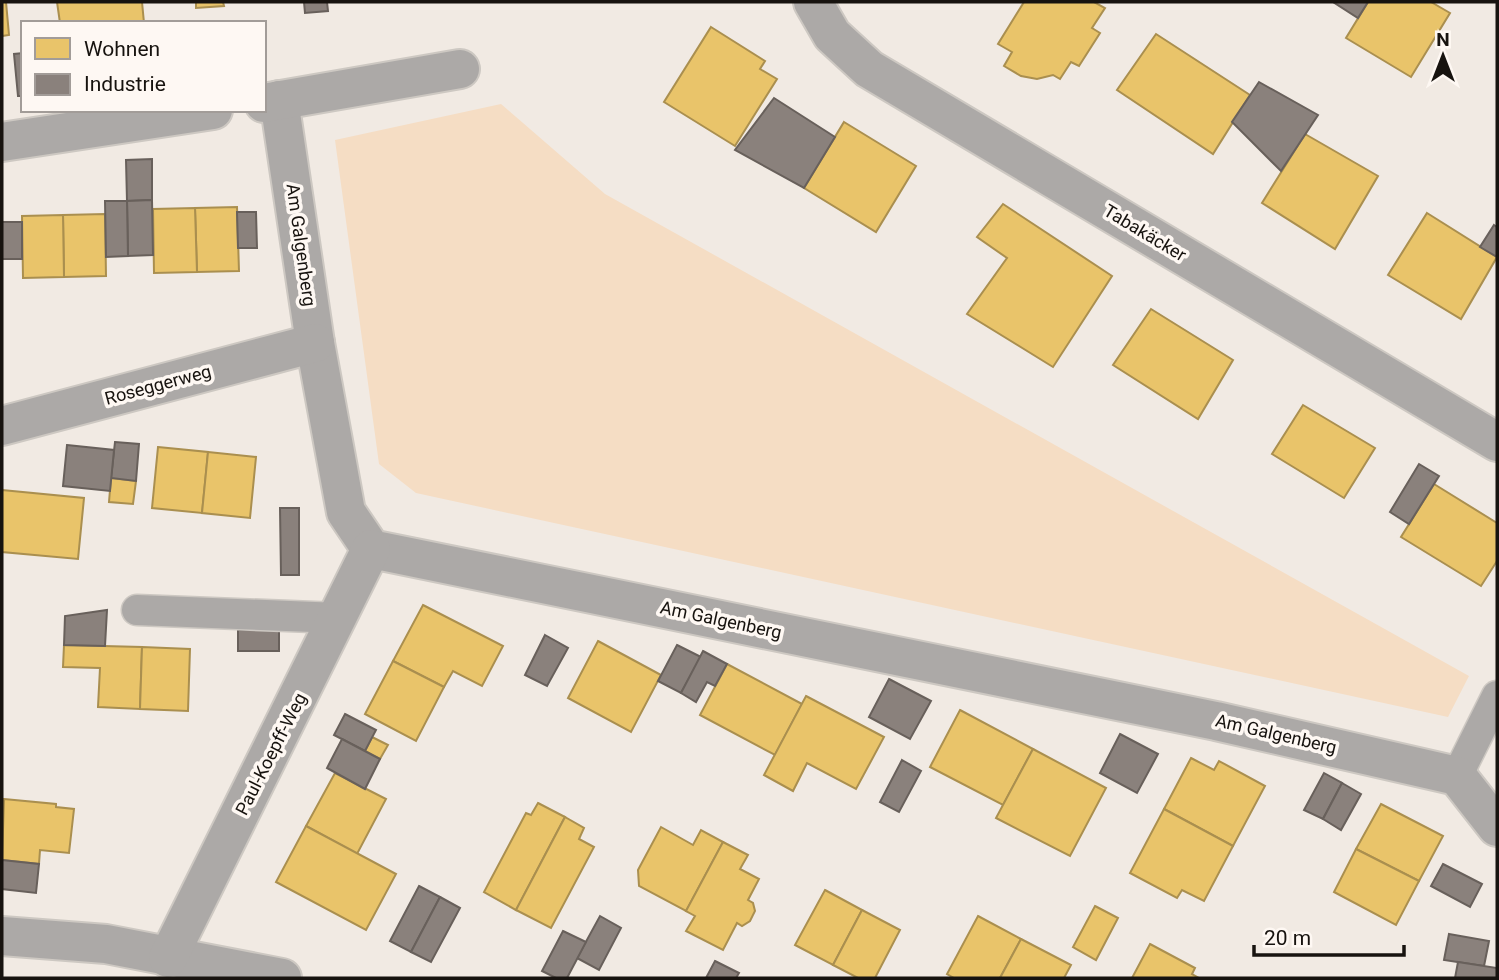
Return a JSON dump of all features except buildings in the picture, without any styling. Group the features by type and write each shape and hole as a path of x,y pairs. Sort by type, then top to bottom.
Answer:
{"street":[{"name":"Tabakäcker","path":"813,2 832,35 869,69 1497,442"},
{"name":"Am Galgenberg","path":"460,69 272,102 346,512 371,549 1216,721 1457,776"},
{"path":"2,142 200,112"},
{"name":"Roseggerweg","path":"2,426 315,343"},
{"name":"Paul-Koepff-Weg","path":"168,958 371,549"},
{"path":"1457,776 1497,827"},
{"path":"2,936 106,944 282,978"}],"lane":[{"path":"137,610 339,618"},
{"path":"1457,776 1497,696"}],"shaded area":[{"path":"501,104 605,194 1469,676 1448,717 416,493 379,464 335,140"}]}
